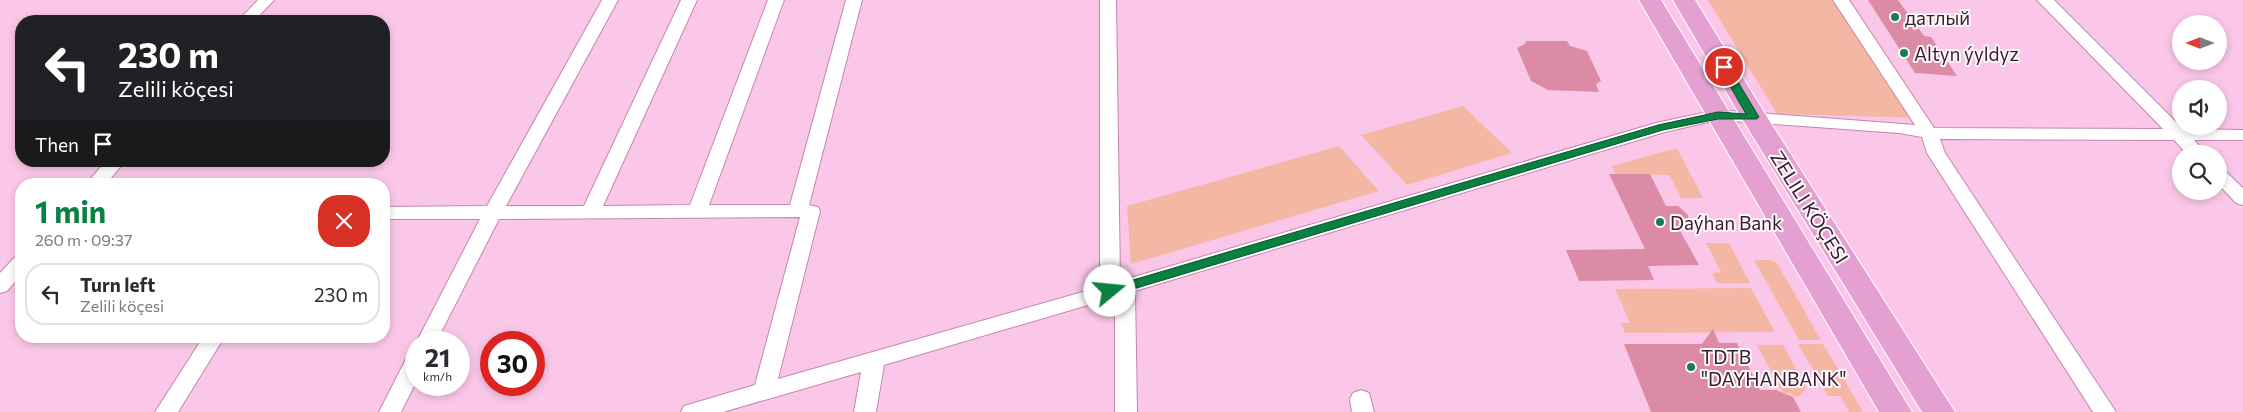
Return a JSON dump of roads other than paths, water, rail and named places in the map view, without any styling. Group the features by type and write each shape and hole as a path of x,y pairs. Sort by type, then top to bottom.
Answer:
{"main road":[{"name":"ZELILI KÖÇESI","path":"1650,0 1896,412"},
{"name":"ZELILI KÖÇESI","path":"1684,0 1754,117 1940,412"}],"street":[{"path":"252,15 266,0"},
{"path":"432,331 493,212 610,0"},
{"path":"591,211 689,0"},
{"path":"697,211 776,0"},
{"path":"798,211 854,0"},
{"path":"1108,0 1118,289 1126,412"},
{"path":"1841,0 1928,132 1936,153 2104,412"},
{"path":"2045,0 2172,128"},
{"path":"692,412 1118,289 1662,127 1718,116 1899,128 1928,132 2172,134"},
{"path":"2179,135 2189,145"},
{"path":"2227,135 2243,135"},
{"path":"100,178 111,167"},
{"path":"2227,183 2243,199"},
{"path":"390,213 811,211 764,391"},
{"path":"0,286 15,270"},
{"path":"166,412 210,343"},
{"path":"865,412 874,360"},
{"path":"390,412 405,383"}],"place":[{"name":"датлый","path":"1895,17"},
{"name":"Altyn ýyldyz","path":"1904,53"},
{"name":"Daýhan Bank","path":"1660,222"},
{"name":"TDTB \"DAYHANBANK\"","path":"1691,367"}]}
